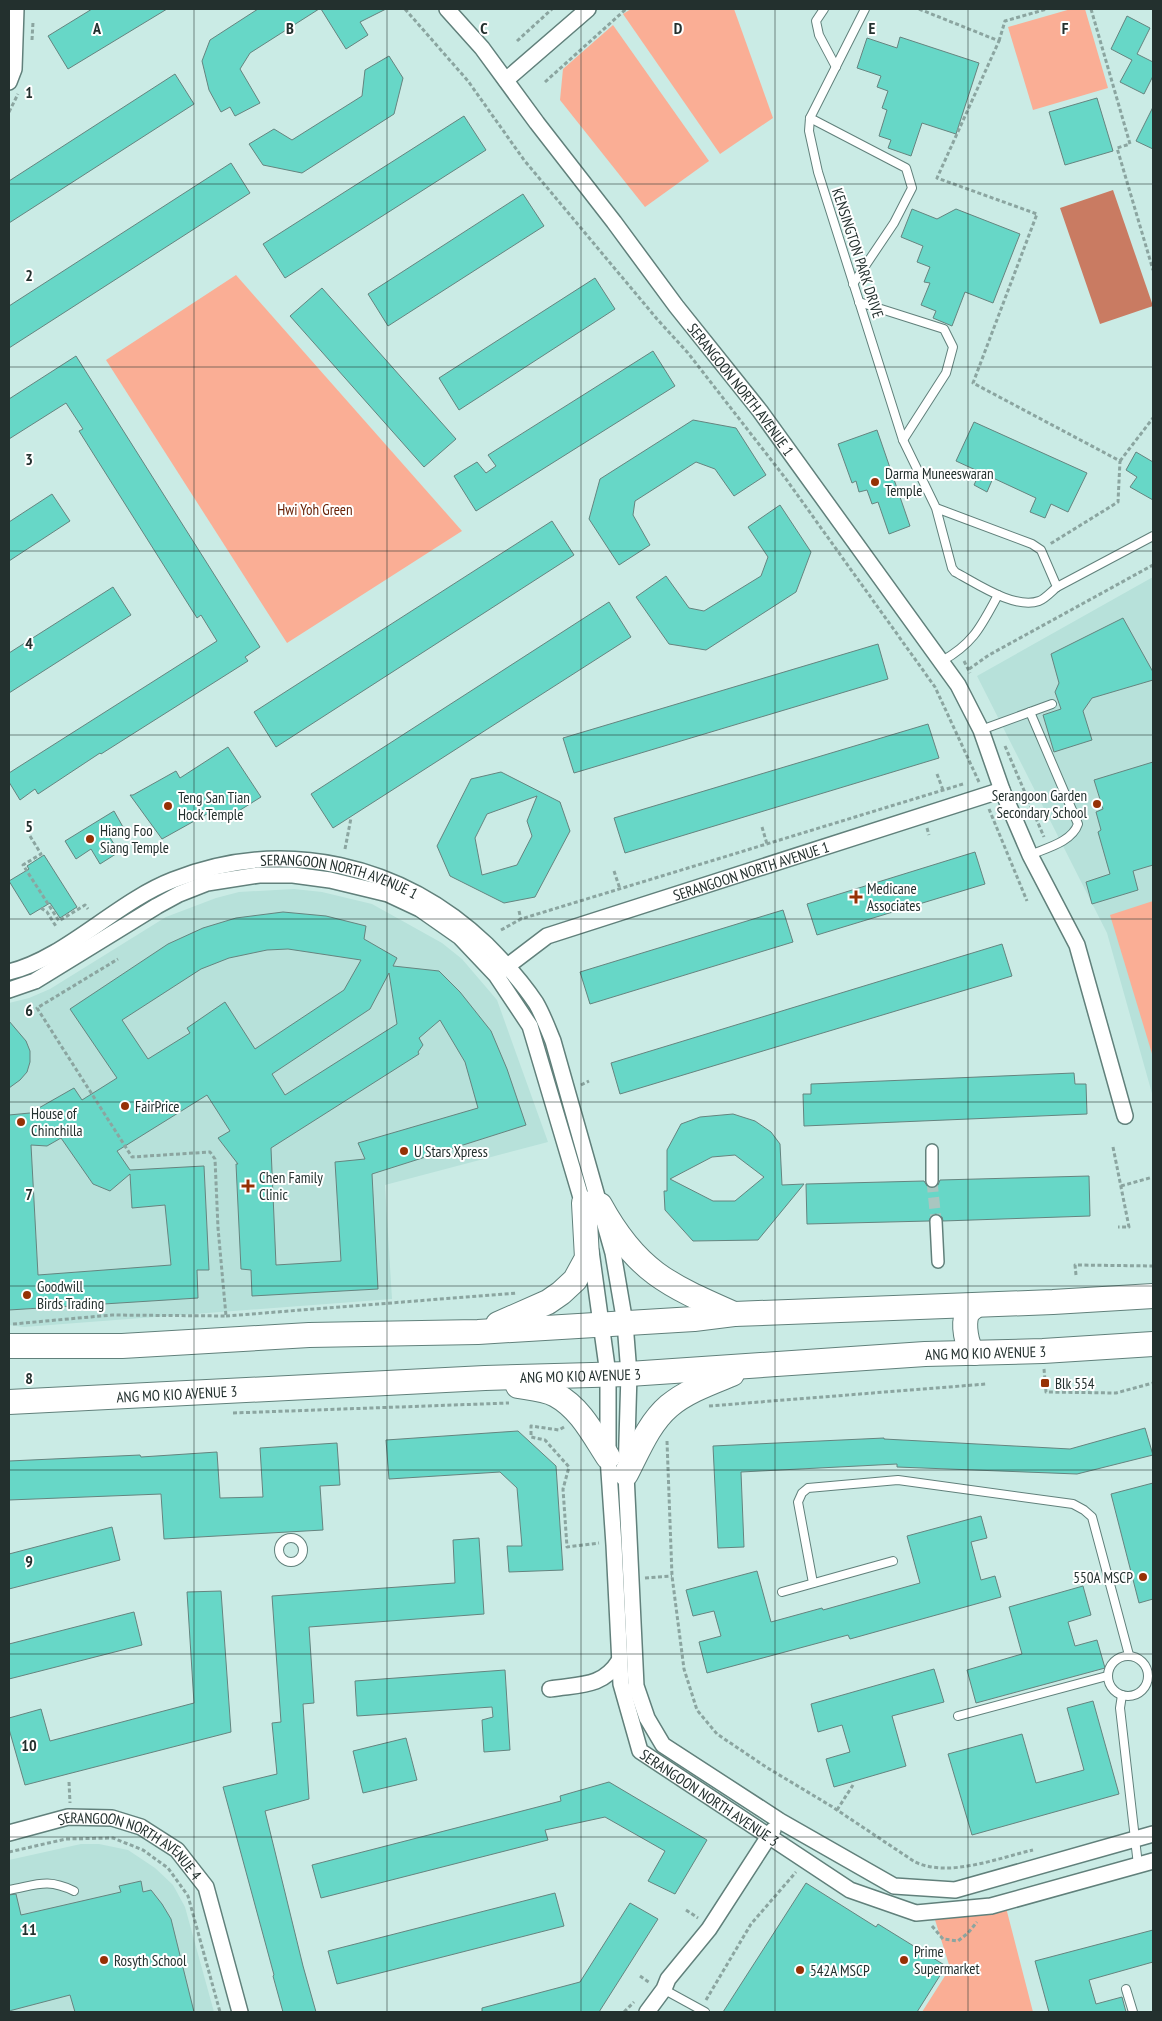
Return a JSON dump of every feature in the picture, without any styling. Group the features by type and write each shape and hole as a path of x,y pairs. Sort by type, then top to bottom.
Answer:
{"highway":[{"path":"592,1204 644,1265 672,1285 734,1314"},
{"path":"478,1332 548,1302 575,1280 587,1258 592,1204"},
{"path":"9,1346 122,1346 309,1335 478,1332 694,1319 734,1314 1153,1296"},
{"path":"974,1353 968,1345 966,1319 968,1312 976,1305"},
{"name":"ANG MO KIO AVENUE 3","path":"9,1402 485,1378 618,1374 925,1354 1055,1351 1153,1344"},
{"path":"626,1474 650,1428 669,1406 696,1388 749,1366"},
{"path":"485,1378 554,1394 571,1406 580,1416 608,1457"}],"street":[{"path":"9,82 14,69 16,9"},
{"name":"SERANGOON NORTH AVENUE 1","path":"447,9 482,48 676,306 760,411 942,661 963,693 981,730 1002,790 1030,855 1077,944 1126,1116"},
{"path":"506,80 588,9"},
{"name":"SERANGOON NORTH AVENUE 1","path":"496,975 547,936 1002,790"},
{"name":"SERANGOON NORTH AVENUE 1","path":"9,990 35,981 145,912 180,894 206,876 233,862 261,859 293,859 347,866 385,878 424,897 468,927 508,965 536,1003 553,1041 592,1204 614,1324"},
{"name":"SERANGOON NORTH AVENUE 1","path":"9,972 26,968 137,897 172,880 206,876 293,875 330,880 388,894 420,909 460,937 496,975 509,992 533,1033 557,1117 613,1253 614,1324"},
{"path":"137,897 145,912"},
{"path":"932,1150 932,1180"},
{"path":"936,1221 938,1262"},
{"name":"SERANGOON NORTH AVENUE 3","path":"614,1324 626,1474 636,1686 647,1718 663,1744 780,1821 894,1886 955,1890 1153,1834"},
{"name":"SERANGOON NORTH AVENUE 3","path":"614,1324 618,1374 608,1457 619,1661 621,1684 640,1751 850,1890 916,1913 991,1906 1146,1863"},
{"path":"550,1689 601,1680 612,1673 619,1661"},
{"name":"SERANGOON NORTH AVENUE 4","path":"9,1833 68,1817 112,1818 141,1827 177,1850 206,1887 240,2012"},
{"path":"636,2012 659,1983 709,1928 780,1821"},
{"name":"SERANGOON NORTH AVENUE 4","path":"9,1840 69,1825 116,1826 140,1833 170,1852 199,1890 233,2012"},
{"path":"647,2012 659,1983"}],"lane":[{"path":"824,9 816,21 819,36 836,67"},
{"path":"853,284 894,223 912,188 906,168 810,118 865,9"},
{"name":"KENSINGTON PARK DRIVE","path":"810,118 809,131 818,172 853,284 903,440 936,508 953,570 998,595 1019,602 1038,601 1057,587 1153,536"},
{"path":"859,302 944,329 953,346 946,372 903,440"},
{"path":"936,508 1032,544 1041,550 1057,587"},
{"path":"942,661 959,651 978,632 998,595"},
{"path":"981,730 1052,704"},
{"path":"1030,712 1078,824 1075,833 1030,855"},
{"path":"1122,1298 1153,1288"},
{"path":"813,1583 798,1502 802,1493 808,1488 898,1480 1073,1504 1092,1517 1129,1655"},
{"path":"782,1592 893,1561"},
{"path":"1145,1687 1148,1671 1144,1663 1137,1658 1129,1655 1120,1656 1108,1668 1109,1685 1114,1692 1122,1696 1130,1696 1138,1693 1145,1687 1153,1685"},
{"path":"958,1716 1107,1676"},
{"path":"1122,1696 1120,1708 1135,1840 1146,1863"},
{"path":"9,1890 50,1882 60,1884 74,1891"},
{"path":"659,1983 702,2011"},
{"path":"1126,1989 1133,2012"}],"path":[{"path":"405,9 468,81 524,160 657,319 688,353 786,479 935,687 985,796 1028,901"},
{"path":"517,41 552,9"},
{"path":"545,82 626,9"},
{"path":"919,9 999,41"},
{"path":"1047,9 1005,21 999,41 938,178 1037,214 973,383 1120,461"},
{"path":"1091,9 1130,144 1117,148 1153,270"},
{"path":"1041,550 1118,502 1120,461 1153,418"},
{"path":"968,669 989,655 1153,566"},
{"path":"936,774 943,790"},
{"path":"500,930 521,919 978,780"},
{"path":"345,849 351,818"},
{"path":"762,827 767,844"},
{"path":"30,836 41,854 23,866 59,921 85,905 88,909"},
{"path":"614,871 620,889"},
{"path":"41,908 47,912 57,928"},
{"path":"519,911 521,919"},
{"path":"118,960 37,1008 132,1157 210,1152 215,1159 218,1228 226,1316"},
{"path":"1113,1147 1129,1227 1118,1227"},
{"path":"1121,1186 1153,1177"},
{"path":"1076,1274 1075,1265 1153,1266"},
{"path":"9,1325 112,1315 226,1316 502,1295 525,1291"},
{"path":"1045,1383 1046,1392 1116,1393 1153,1383"},
{"path":"701,1407 986,1384"},
{"path":"226,1413 510,1403"},
{"path":"568,1425 559,1430 531,1426 531,1437 545,1440 568,1466 563,1489 567,1547 600,1543"},
{"path":"668,1436 666,1448 672,1576 684,1670 697,1710 717,1734 927,1868 961,1867 1037,1849"},
{"path":"631,1579 672,1576"},
{"path":"69,1782 70,1806 78,1806"},
{"path":"837,1810 853,1785"},
{"path":"9,1852 66,1839 113,1838 143,1850 168,1868 188,1896 220,2012"},
{"path":"702,2011 751,1924 797,1871"},
{"path":"686,1910 696,1917"},
{"path":"640,1976 659,1983"}],"shaded area":[{"path":"1113,190 1153,306 1100,324 1060,208"},
{"name":"Serangoon Garden Secondary School","path":"1153,577 1153,1097 1107,933 977,676"},
{"path":"294,889 322,892 372,904 442,943 462,959 497,1000 548,1142 385,1185 392,1299 24,1327 9,1325 9,1003 29,998 50,989 166,917 216,898 239,892"},
{"name":"Rosyth School","path":"81,1844 99,1844 128,1850 155,1868 173,1885 185,1907 214,2012 9,2012 9,1860"}],"green space":[{"path":"631,9 734,9 773,118 720,154 623,14"},
{"path":"1071,9 1085,9 1108,88 1033,110 1008,27"},
{"path":"613,25 709,161 645,207 560,100 563,69"},
{"name":"Hwi Yoh Green","path":"236,275 462,531 287,643 106,360"},
{"path":"1153,901 1153,1057 1110,915"},
{"path":"1003,1896 1033,2012 922,2012 950,1968 931,1907 968,1907"}],"building":[{"path":"92,9 167,9 68,69 48,36"},
{"path":"258,9 319,9 250,53 240,69 260,103 235,116 230,107 221,112 209,90 202,61 210,40"},
{"path":"321,9 386,9 360,22 368,35 346,49"},
{"path":"1127,16 1150,28 1137,54 1153,62 1153,76 1144,94 1120,82 1132,60 1111,49"},
{"path":"900,37 979,63 956,134 922,123 911,156 888,148 891,140 879,136 887,110 882,108 888,91 877,87 881,76 857,68 867,38 897,48"},
{"path":"389,56 403,78 394,114 302,173 263,165 249,144 274,129 292,140 362,96 365,70"},
{"path":"175,74 194,104 9,223 9,181"},
{"path":"1097,98 1113,151 1065,165 1049,112"},
{"path":"1153,107 1153,149 1136,141"},
{"path":"464,116 486,150 285,278 263,244"},
{"path":"231,163 250,193 9,348 9,306"},
{"path":"523,194 544,226 388,326 368,294"},
{"path":"912,209 937,219 956,209 1020,234 993,303 965,292 952,326 933,318 936,311 921,305 930,283 924,282 930,267 917,262 923,246 901,237"},
{"path":"595,278 615,309 459,410 439,378"},
{"path":"322,288 456,439 424,467 290,316"},
{"path":"653,351 675,386 476,511 454,476 477,462 486,473 496,466 488,455"},
{"path":"76,356 260,647 245,657 248,661 38,794 35,789 20,800 9,782 9,773 217,641 201,615 197,618 79,431 83,429 66,403 9,439 9,399"},
{"path":"693,420 736,428 766,475 734,496 715,469 696,462 635,501 633,515 650,545 619,565 589,519 600,479"},
{"path":"974,422 1087,473 1068,512 1051,504 1045,518 1030,512 1036,498 993,478 987,492 974,485 980,472 956,461"},
{"name":"Darma Muneeswaran Temple","path":"877,430 910,526 889,534 878,502 872,504 867,490 859,492 856,481 852,483 838,444"},
{"path":"1136,452 1153,462 1153,500 1130,487 1137,477 1126,470"},
{"path":"52,494 70,521 9,561 9,522"},
{"path":"780,505 811,552 796,592 706,650 669,644 636,597 666,576 689,608 704,611 761,576 768,557 748,527"},
{"path":"552,521 574,555 276,747 254,712"},
{"path":"113,587 131,615 9,693 9,653"},
{"path":"609,602 631,637 333,828 311,794"},
{"path":"1123,618 1153,672 1153,680 1092,698 1083,711 1092,740 1054,752 1043,715 1061,709 1055,692 1059,683 1051,654"},
{"path":"878,644 888,679 574,773 563,738"},
{"path":"928,724 939,758 625,853 614,818"},
{"path":"228,747 261,797 221,822 214,810 162,839 130,795 176,771 180,778"},
{"path":"1153,762 1153,865 1133,871 1138,890 1092,904 1086,882 1110,874 1098,832 1101,830 1096,812 1103,809 1094,780"},
{"path":"501,772 560,802 570,831 535,897 504,903 450,876 437,846 471,779","holes":["537,796 527,821 532,836 517,865 482,875 475,838 487,814"]},
{"name":"Hiang Foo Siang Temple","path":"114,811 123,827 109,836 119,852 100,864 91,849 76,859 65,841"},
{"path":"975,852 985,884 817,935 807,904"},
{"path":"44,855 77,907 60,918 50,903 30,915 9,881 29,869 27,866"},
{"path":"783,910 793,942 590,1004 580,972"},
{"path":"283,912 326,916 366,926 364,939 397,958 393,966 439,971 460,992 491,1031 507,1069 526,1125 372,1174 378,1289 252,1296 251,1270 241,1269 236,1164 238,1164 218,1138 230,1131 207,1095 117,1151 130,1170 204,1166 209,1270 197,1270 198,1298 9,1310 9,1115 30,1113 74,1088 82,1100 117,1078 70,1009 168,944 203,928 236,918","holes":["288,949 361,960 344,990 255,1049 225,1002 187,1028 190,1033 148,1059 122,1020 201,969 229,958 267,950","389,973 397,1024 285,1095 272,1074 370,1009","440,1020 465,1062 478,1108 358,1143 365,1159 335,1162 341,1261 276,1265 271,1148 419,1054 418,1052 423,1045 419,1038","61,1138 93,1184 110,1191 130,1174 132,1208 165,1205 171,1265 38,1275 31,1145 47,1146"]},
{"path":"1002,944 1012,976 620,1094 611,1063"},
{"path":"9,1021 26,1041 30,1051 30,1062 27,1072 9,1088"},
{"path":"1074,1073 1075,1084 1086,1084 1087,1114 804,1126 803,1094 811,1094 811,1084"},
{"path":"733,1114 755,1121 771,1132 780,1144 782,1185 804,1184 758,1240 693,1241 665,1210 664,1191 667,1191 667,1150 681,1124 700,1117","holes":["735,1155 764,1177 735,1201 713,1201 670,1179 712,1157"]},
{"path":"1089,1176 1090,1216 943,1221 942,1217 936,1214 932,1215 929,1221 807,1224 806,1184 924,1181 928,1187 932,1188 938,1185 940,1180"},
{"path":"1145,1428 1153,1455 1077,1474 897,1467 897,1464 741,1472 744,1547 718,1548 713,1446 884,1438 1070,1449"},
{"path":"518,1431 556,1466 563,1570 509,1572 507,1546 522,1546 517,1488 500,1472 389,1479 386,1440"},
{"path":"337,1443 340,1485 320,1486 323,1530 164,1539 161,1494 9,1500 9,1461 140,1455 141,1457 217,1452 220,1498 263,1497 260,1448"},
{"name":"550A MSCP","path":"1153,1483 1153,1599 1139,1603 1111,1494"},
{"path":"981,1516 987,1538 971,1542 981,1580 995,1576 1001,1597 850,1639 848,1635 707,1673 699,1642 721,1636 714,1611 693,1616 686,1590 757,1571 771,1622 822,1608 823,1610 920,1583 907,1536"},
{"path":"112,1527 120,1560 9,1589 9,1554"},
{"path":"479,1538 484,1614 309,1627 314,1703 303,1704 309,1799 265,1811 316,2012 283,2012 223,1787 277,1774 272,1723 281,1722 272,1596 455,1583 453,1540"},
{"path":"1083,1586 1091,1615 1068,1622 1075,1646 1097,1640 1105,1668 976,1703 967,1670 1022,1654 1009,1607"},
{"path":"221,1591 231,1732 25,1785 9,1729 9,1718 41,1709 50,1741 194,1703 187,1592"},
{"path":"134,1612 142,1645 9,1679 9,1644"},
{"path":"934,1669 944,1702 892,1716 906,1766 834,1787 826,1759 850,1752 842,1725 818,1732 811,1704"},
{"path":"505,1670 510,1750 484,1752 482,1720 493,1717 492,1707 357,1716 355,1681"},
{"path":"1093,1701 1119,1794 972,1835 948,1754 1022,1734 1036,1783 1084,1770 1067,1708"},
{"path":"406,1738 417,1780 363,1793 353,1751"},
{"path":"609,1782 707,1840 675,1894 648,1881 665,1851 605,1817 545,1830 548,1840 321,1898 312,1865 561,1801 560,1796"},
{"name":"Rosyth School","path":"141,1881 143,1892 151,1890 171,1919 194,2012 75,2012 70,1995 9,2011 9,1895 16,1894 21,1915 121,1892 119,1886"},
{"name":"542A MSCP","path":"806,1883 876,1927 878,1924 946,1966 917,2012 723,2012"},
{"path":"555,1893 564,1926 337,1984 328,1951"},
{"path":"630,1903 658,1919 599,2012 482,2012 482,2008 580,1982"},
{"path":"1153,1930 1153,1962 1089,1980 1096,2004 1122,1997 1126,2012 1049,2012 1035,1961"}],"tunnel":[{"path":"932,1181 936,1221"}],"place":[{"name":"Darma Muneeswaran Temple","path":"875,482"},
{"name":"Serangoon Garden Secondary School","path":"1097,804"},
{"name":"Teng San Tian Hock Temple","path":"168,806"},
{"name":"Hiang Foo Siang Temple","path":"90,839"},
{"name":"Medicane Associates","path":"856,897"},
{"name":"FairPrice","path":"125,1106"},
{"name":"House of Chinchilla","path":"21,1122"},
{"name":"U Stars Xpress","path":"404,1151"},
{"name":"Chen Family Clinic","path":"248,1186"},
{"name":"Goodwill Birds Trading","path":"27,1295"},
{"name":"Blk 554","path":"1045,1383"},
{"name":"550A MSCP","path":"1143,1577"},
{"name":"Rosyth School","path":"104,1960"},
{"name":"Prime Supermarket","path":"904,1960"},
{"name":"542A MSCP","path":"800,1970"}]}
